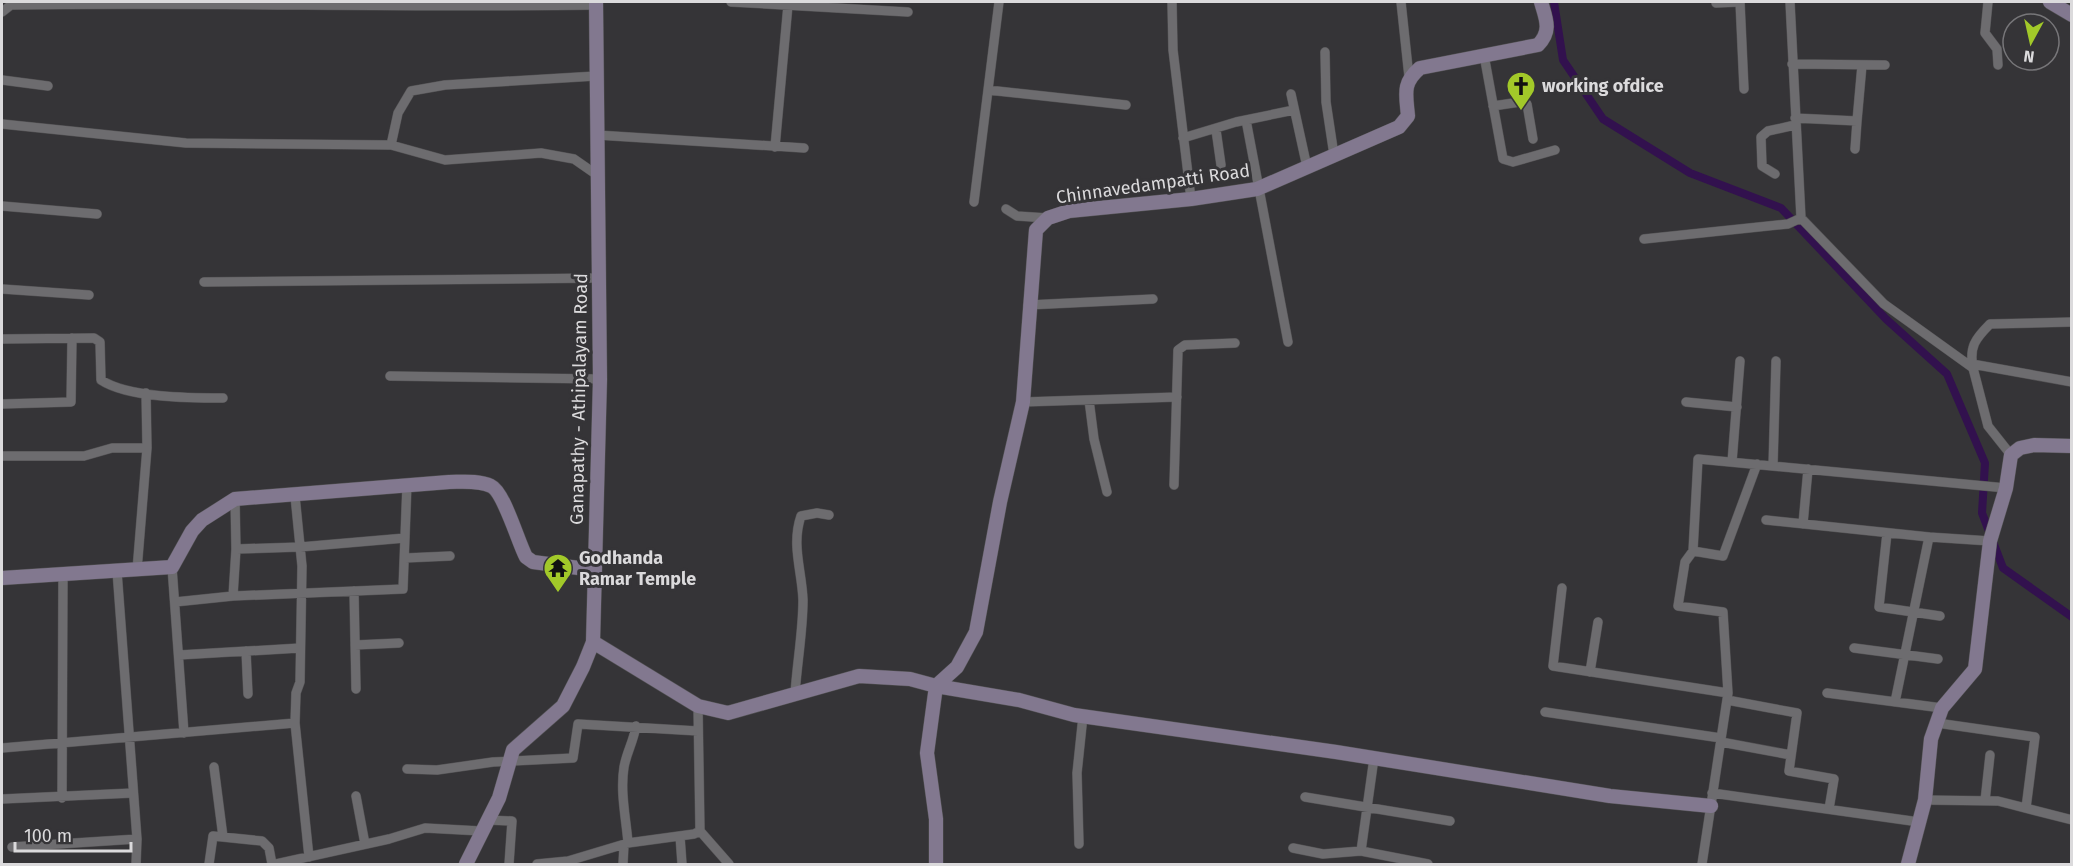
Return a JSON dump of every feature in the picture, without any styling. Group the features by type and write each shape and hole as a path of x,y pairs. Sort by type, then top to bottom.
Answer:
{"street":[{"path":"731,2 908,12"},
{"path":"974,202 999,2"},
{"path":"1172,2 1173,50 1191,199"},
{"path":"1401,2 1409,77"},
{"path":"1409,77 1420,68 1538,45 1546,37 1548,26 1541,2"},
{"path":"1716,3 1740,2 1744,89"},
{"path":"1790,2 1800,219 1884,304 1972,366 2072,382"},
{"path":"1988,2 1985,33 1997,49 1998,65"},
{"path":"2050,2 2072,15"},
{"path":"2,12 11,3 418,8 596,3"},
{"name":"Ganapathy - Athipalayam Road","path":"466,864 499,798 509,761 518,744 563,706 583,668 593,642 600,380 596,3"},
{"path":"775,147 788,5"},
{"path":"1325,52 1326,102 1334,155"},
{"path":"1484,55 1502,156 1507,162 1513,162 1555,150"},
{"path":"1792,64 1885,65"},
{"path":"1855,149 1862,65"},
{"path":"391,145 398,113 411,91 445,85 596,76"},
{"name":"Chinnavedampatti Road","path":"936,686 957,667 976,632 1000,502 1023,402 1028,305 1036,230 1048,218 1069,211 1191,199 1257,189 1399,127 1408,116 1406,89 1409,77"},
{"path":"2,80 48,86"},
{"path":"988,90 1126,105"},
{"path":"1291,94 1307,167"},
{"path":"1493,106 1520,102 1527,104 1533,139"},
{"path":"1183,138 1246,120 1294,110"},
{"path":"1246,120 1257,189 1288,342"},
{"path":"1775,174 1762,166 1761,137 1768,131 1795,121 1857,121"},
{"path":"2,124 186,143 391,145 445,160 540,153 574,159 597,175"},
{"path":"1216,130 1221,165"},
{"path":"597,135 804,148"},
{"path":"2,206 97,214"},
{"path":"1006,209 1017,216 1048,218"},
{"path":"1644,239 1788,224 1800,219"},
{"path":"204,282 598,278"},
{"path":"2,289 89,295"},
{"path":"1028,305 1153,299"},
{"path":"2011,455 1988,426 1970,354 1974,340 1990,324 2072,322"},
{"path":"2,404 71,402 72,338"},
{"path":"2,339 94,338 100,342 101,380 113,387 184,398 223,398"},
{"path":"1174,485 1180,346 1235,343"},
{"path":"1732,462 1740,362"},
{"path":"1773,466 1776,362"},
{"path":"390,376 600,380"},
{"path":"137,570 147,448 146,393"},
{"path":"1023,402 1177,397"},
{"path":"1089,400 1094,439 1107,492"},
{"path":"1686,402 1737,406"},
{"path":"1908,864 1925,800 1931,739 1936,723 1942,708 1975,669 1990,540 2011,455 2020,448 2034,445 2072,446"},
{"path":"2,456 84,456 112,448 147,448"},
{"path":"1702,864 1728,697 1723,612 1678,606 1685,562 1693,551 1698,459 2003,487"},
{"path":"1693,551 1723,556 1757,464"},
{"path":"1803,524 1808,469"},
{"path":"184,733 172,567 192,531 202,520 235,499 407,484 474,482 492,486 500,495 526,557 551,566 594,570"},
{"path":"175,602 233,596 403,588 407,484"},
{"path":"295,495 300,547 300,648 296,723 309,857"},
{"path":"233,596 236,549 235,499"},
{"path":"795,694 803,600 796,542 797,527 801,516 817,513 829,515"},
{"path":"1766,520 1929,537 1990,540"},
{"path":"1887,533 1879,607 1940,616"},
{"path":"1895,702 1929,537"},
{"path":"236,549 300,547 405,538"},
{"path":"405,558 450,556"},
{"path":"2,578 172,567"},
{"path":"117,571 137,839 136,864"},
{"path":"62,798 63,575"},
{"path":"1562,588 1553,666 1728,697 1797,713 1790,771 1834,779 1829,809"},
{"path":"354,591 356,688"},
{"path":"1590,672 1598,622"},
{"path":"593,642 698,706 728,713 859,676 910,679 936,686 1008,698 1083,716 1374,758 1610,796 1711,800 1829,809 1919,822"},
{"path":"355,645 399,643"},
{"path":"179,655 300,648"},
{"path":"1854,648 1938,659"},
{"path":"246,651 248,694"},
{"path":"936,686 927,753 936,819 936,864"},
{"path":"1827,693 1942,708"},
{"path":"698,706 700,831 729,864"},
{"path":"1545,712 1721,740 1791,755"},
{"path":"1079,844 1077,773 1083,716"},
{"path":"2,748 296,723"},
{"path":"1936,723 2035,737 2026,808"},
{"path":"406,769 437,770 509,761 573,758 578,724 698,731"},
{"path":"623,864 626,844 622,780 628,751 633,746 636,726"},
{"path":"1985,801 1990,755"},
{"path":"1361,851 1374,758"},
{"path":"214,767 223,837"},
{"path":"2,800 133,793"},
{"path":"356,796 365,844"},
{"path":"1305,797 1450,821"},
{"path":"1925,800 1998,801 2072,820"},
{"path":"209,864 213,836 262,841 269,848 274,864 425,828 484,826 512,821 509,864"},
{"path":"537,864 568,861 626,844 700,831"},
{"path":"680,836 682,864"},
{"path":"12,847 137,839"},
{"path":"1293,848 1323,854 1361,851 1428,864"}],"waterway":[{"path":"1554,2 1563,60 1603,119 1690,173 1781,208 1886,319 1947,374 1985,463 1982,513 2003,568 2072,617"}],"place":[{"name":"working ofdice","path":"1521,112"},
{"name":"Godhanda Ramar Temple","path":"558,594"}]}
